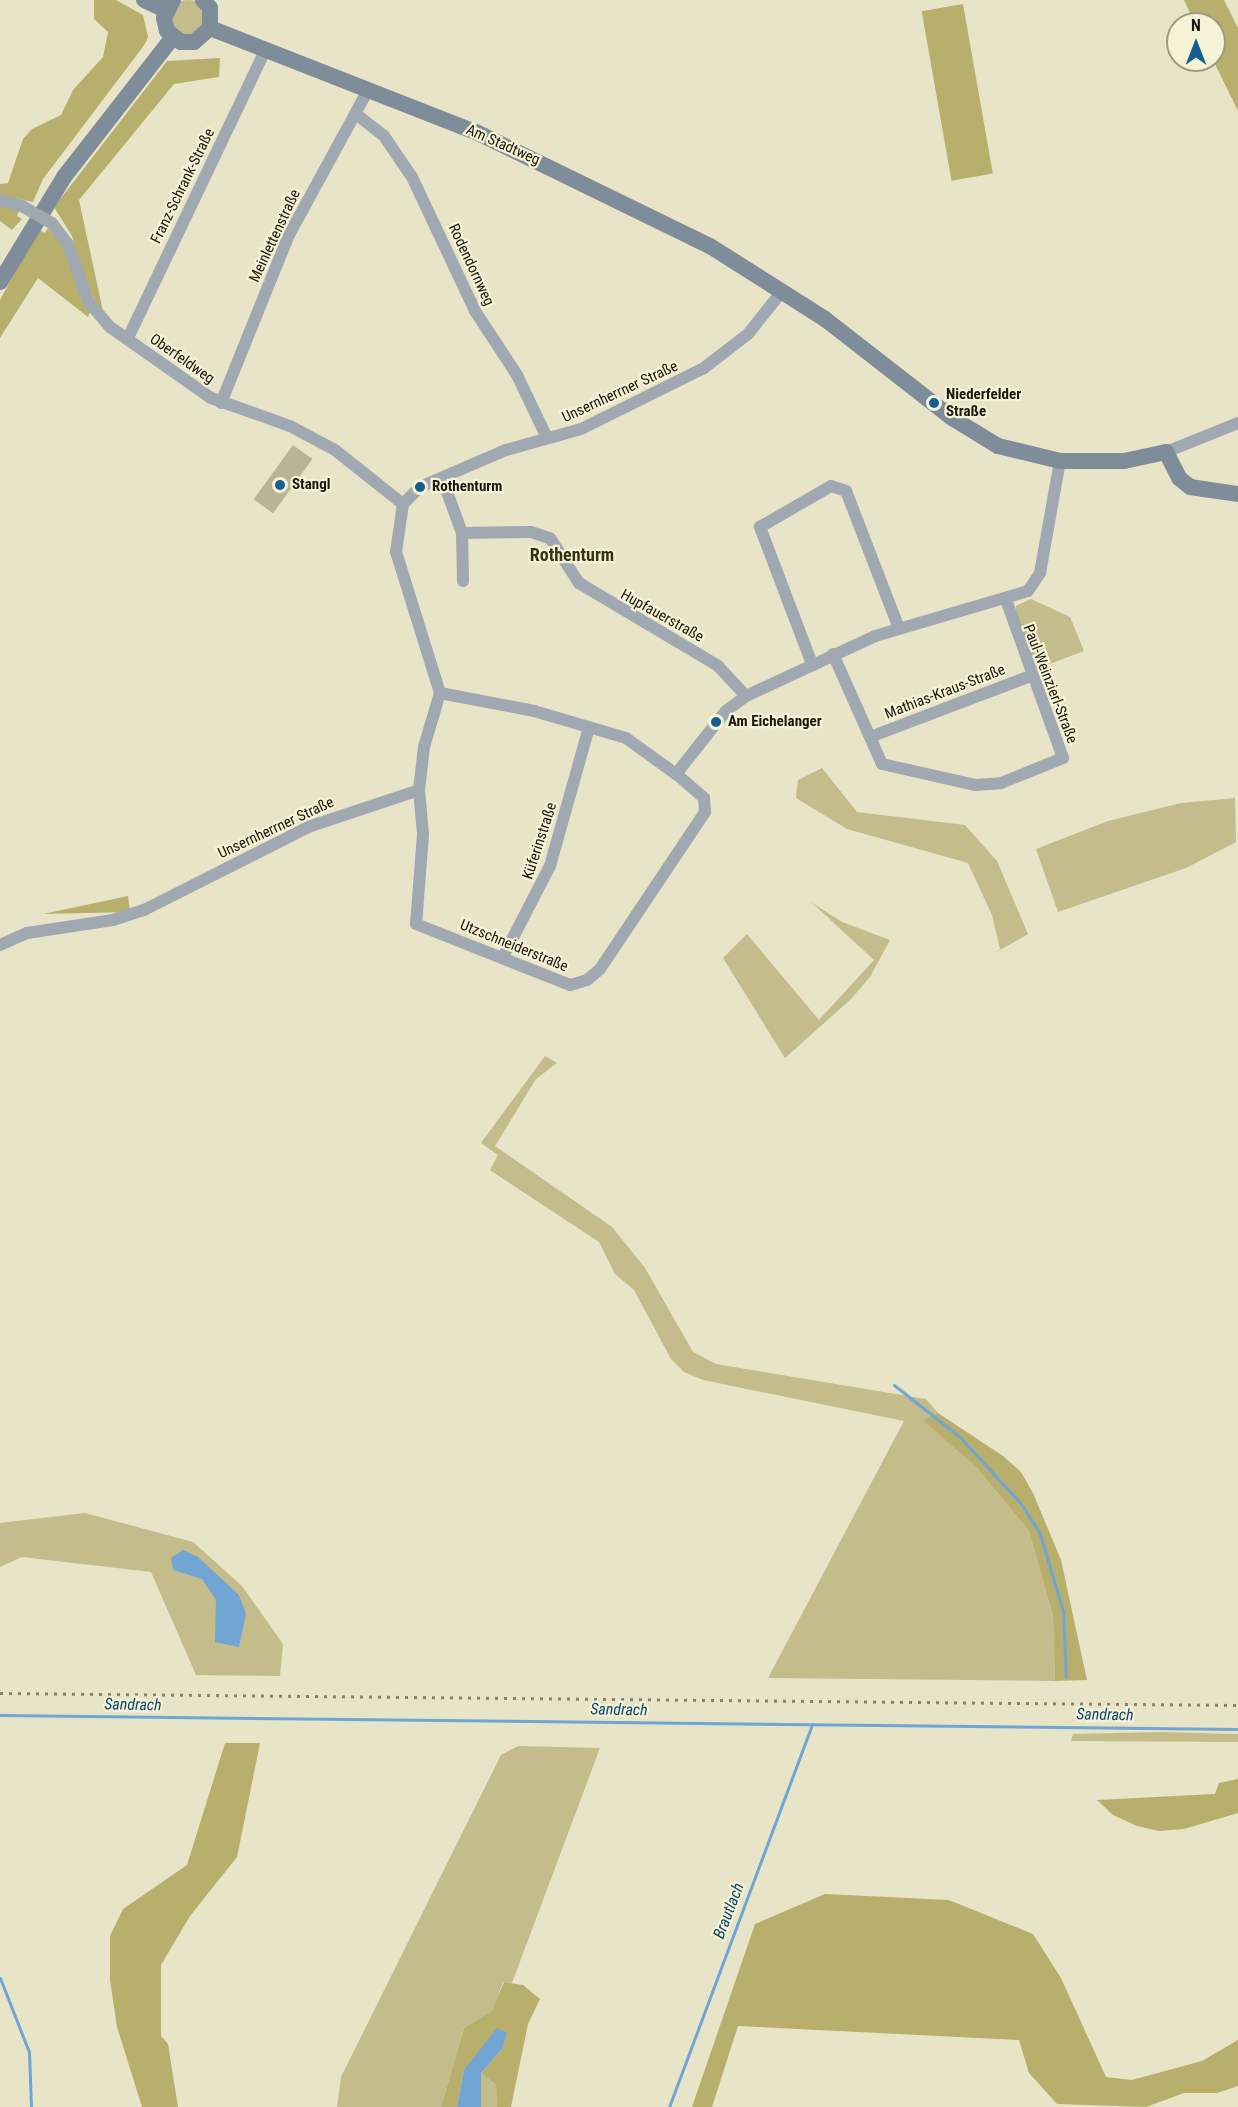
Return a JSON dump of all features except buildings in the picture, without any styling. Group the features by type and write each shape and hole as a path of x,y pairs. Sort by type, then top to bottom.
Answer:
{"street":[{"path":"144,0 169,5 165,25 173,37 194,42 210,28 210,8 203,0"},
{"name":"Am Stadtweg","path":"210,28 369,88 600,190 783,290"},
{"path":"0,282 64,177 173,37"},
{"name":"Franz-Schrank-Straße","path":"128,338 266,49"},
{"name":"Meinlettenstraße","path":"221,403 289,235 369,88"},
{"name":"Rodendornweg","path":"356,114 384,136 412,177 471,303 517,375 547,438"},
{"name":"Oberfeldweg","path":"0,200 22,206 52,223 68,244 94,310 128,338 221,403 311,436 359,466 403,504"},
{"path":"783,290 973,433 1018,453 1060,461 1124,461 1166,453 1238,423"},
{"name":"Unsernherrner Straße","path":"403,504 420,487 547,438 581,429 704,368 748,334 783,290"},
{"path":"1166,453 1179,478 1190,487 1238,494"},
{"path":"440,693 534,711 637,742 676,774 726,711 746,696 833,654 899,628 1006,600 1028,591 1040,573 1060,461"},
{"path":"442,478 462,532 463,581"},
{"path":"812,664 760,527 831,486 846,491 899,628"},
{"path":"403,504 396,552 440,693 424,747 419,790"},
{"name":"Hupfauerstraße","path":"462,532 541,533 568,559 579,582 597,596 718,666 746,696"},
{"name":"Paul-Weinzierl-Straße","path":"833,654 882,764 975,785 1001,783 1062,758 1006,600"},
{"name":"Mathias-Kraus-Straße","path":"870,737 1031,675"},
{"name":"Küferinstraße","path":"503,957 550,866 589,727"},
{"name":"Utzschneiderstraße","path":"419,790 423,834 416,924 503,957 560,983 580,983 594,975 705,812 704,798 676,774"},
{"name":"Unsernherrner Straße","path":"0,945 34,931 132,914 308,827 419,790"}],"shaded area":[{"path":"94,0 116,0 143,15 148,37 145,44 43,179 33,202 0,195 0,184 8,183 23,139 32,129 61,115 73,90 103,57 108,32 94,19"},
{"path":"188,0 200,6 206,18 200,30 188,36 176,30 170,18 176,6"},
{"path":"1184,0 1224,0 1238,28 1238,111 1219,72 1226,72 1226,12 1190,12"},
{"path":"963,4 993,173 952,181 922,11"},
{"path":"220,58 219,77 174,84 79,200 104,316 85,283 72,236 54,207 167,61"},
{"path":"0,205 19,211 17,216 22,219 12,230 0,221"},
{"path":"48,228 62,244 90,312 88,317 38,278 0,338 0,300 38,229 45,233"},
{"path":"1031,599 1070,617 1084,651 1034,670 1016,622 1016,606"},
{"path":"822,768 857,812 965,825 997,861 1028,934 995,953 1000,949 992,915 968,863 847,829 796,798 798,780"},
{"path":"1235,798 1236,842 1186,868 1058,912 1036,849 1108,821 1181,803"},
{"path":"128,896 130,912 43,914"},
{"path":"811,902 842,922 890,940 870,977 851,999 785,1058 723,958 747,934 819,1020 874,960"},
{"path":"545,1056 557,1063 536,1079 495,1146 612,1227 645,1268 693,1352 716,1364 926,1399 938,1413 924,1420 977,1468 1029,1531 1053,1616 1055,1681 768,1678 904,1421 703,1380 684,1372 671,1359 634,1290 615,1274 599,1242 490,1170 498,1155 481,1143"},
{"path":"938,1413 1003,1456 1021,1472 1033,1493 1061,1560 1087,1680 1055,1681 1053,1616 1029,1531 977,1468 923,1420"},
{"path":"85,1513 193,1542 242,1586 283,1644 280,1676 196,1675 151,1572 22,1557 0,1567 0,1523"},
{"path":"1160,1732 1238,1734 1238,1742 1071,1741 1073,1734"},
{"path":"225,1743 260,1743 237,1857 190,1916 161,1965 161,2036 168,2044 178,2107 142,2107 117,2027 110,1980 110,1936 123,1909 187,1865"},
{"path":"518,1746 600,1748 512,1983 503,1982 493,2011 464,2028 441,2107 337,2107 341,2077 501,1755"},
{"path":"1238,1779 1238,1813 1184,1829 1159,1831 1137,1826 1113,1815 1097,1800 1215,1794 1219,1783"},
{"path":"825,1894 949,1900 1033,1934 1061,1978 1106,2077 1132,2080 1202,2061 1238,2040 1238,2086 1217,2093 1184,2093 1146,2107 1057,2104 1029,2073 1019,2040 738,2026 712,2107 692,2107 755,1924"},
{"path":"504,1982 523,1985 540,1999 528,2024 511,2107 497,2107 496,2085 481,2073 502,2049 464,2070 457,2107 441,2107 464,2028 492,2011"},
{"path":"481,2073 496,2085 497,2107 481,2107"}],"water":[{"path":"183,1550 198,1557 239,1595 246,1614 239,1647 215,1642 216,1600 202,1579 173,1570 171,1558"},
{"path":"497,2028 507,2033 502,2049 481,2073 481,2107 457,2107 464,2070"}],"waterway":[{"path":"894,1385 960,1437 1022,1505 1040,1534 1063,1611 1066,1677"},
{"name":"Sandrach","path":"0,1715 1238,1729"},
{"name":"Brautlach","path":"669,2107 812,1724"},
{"name":"Sandrach","path":"0,1978 29,2052 31,2107"}],"railway":[{"path":"0,1693 1238,1705"}],"place":[{"name":"Niederfelder Straße","path":"934,403"},
{"name":"Stangl","path":"280,485"},
{"name":"Rothenturm","path":"420,487"},
{"name":"Am Eichelanger","path":"716,722"}],"district":[{"name":"Rothenturm","path":"572,555"}]}
